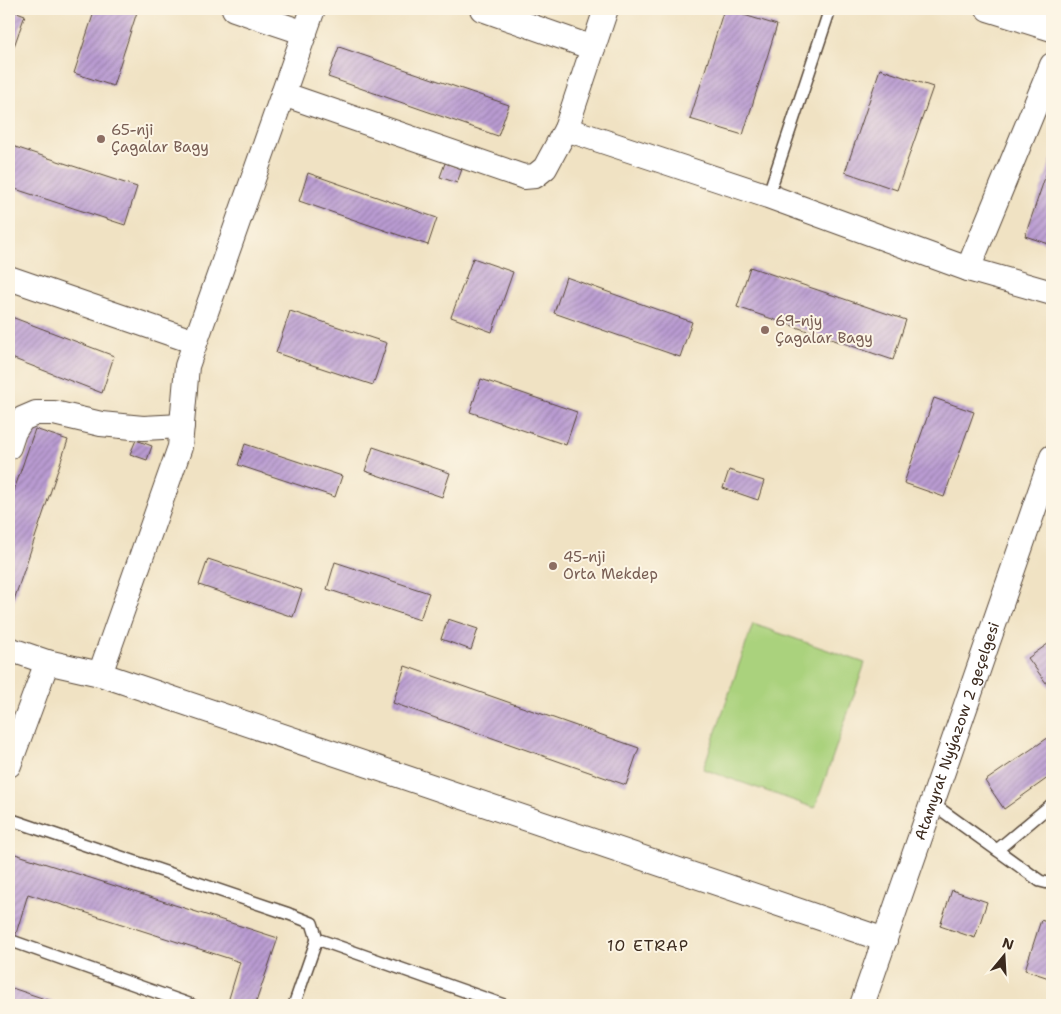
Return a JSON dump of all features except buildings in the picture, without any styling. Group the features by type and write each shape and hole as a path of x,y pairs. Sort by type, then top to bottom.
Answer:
{"street":[{"path":"234,9 305,33"},
{"path":"100,674 180,447 187,366 313,9"},
{"path":"482,9 593,48"},
{"path":"283,94 524,177 535,176 546,168 566,129 606,9"},
{"path":"988,9 1052,29"},
{"path":"968,269 1052,65"},
{"path":"566,129 768,196 968,269 1052,293"},
{"path":"9,278 195,342"},
{"path":"9,405 36,413 54,413 101,424 144,428 182,426"},
{"path":"9,447 14,432 22,419 36,413"},
{"name":"Atamyrat Nyýazow 2 geçelgesi","path":"862,1005 1052,457"},
{"path":"9,648 47,662 100,674 885,940"},
{"path":"9,765 47,662"}],"lane":[{"path":"768,196 830,9"},
{"path":"932,804 1040,881 1052,884"},
{"path":"997,850 1052,804"},
{"path":"9,819 312,923 317,939 294,1005"},
{"path":"317,939 504,1005"},
{"path":"9,940 192,1005"}],"green space":[{"path":"753,624 865,663 815,808 703,769"}],"place":[{"name":"65-nji Çagalar Bagy","path":"101,139"},
{"name":"69-njy Çagalar Bagy","path":"765,330"},
{"name":"45-nji Orta Mekdep","path":"553,566"}],"district":[{"name":"10 ETRAP","path":"648,945"}]}
